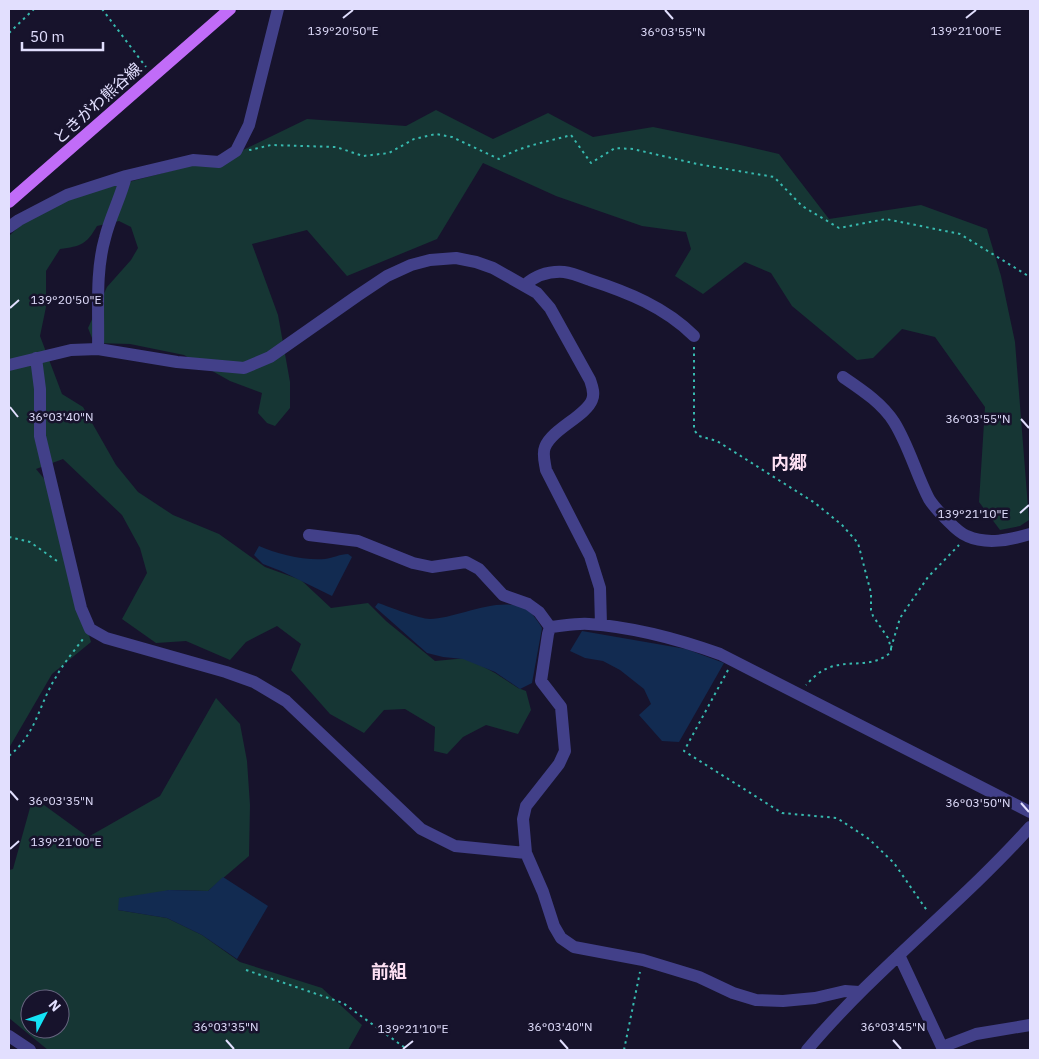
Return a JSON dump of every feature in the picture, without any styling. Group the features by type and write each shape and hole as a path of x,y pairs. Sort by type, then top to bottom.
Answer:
{"main road":[{"name":"ときがわ熊谷線","path":"9,202 152,75 230,9"}],"street":[{"path":"9,228 18,220 67,194 126,176 193,160 218,162 236,151 249,125 278,9"},
{"path":"98,349 98,292 103,247 126,176"},
{"path":"9,365 71,350 98,349 177,362 244,368 270,357 387,276 412,265 430,260 456,258 493,268 537,293 550,308 590,380 593,391 592,400 588,406 551,438 545,447 544,457 546,470 590,556 600,588 601,625"},
{"path":"525,285 531,279 544,274 566,272 606,285 665,312 694,336"},
{"path":"36,358 40,389 40,436 81,608 90,629 106,638 226,672 254,682 286,701 421,829 455,846 526,853"},
{"path":"844,376 867,393 893,420 904,439 929,499 941,515 966,536 1000,541 1030,534"},
{"path":"309,535 358,541 413,563 432,567 466,562 479,569 504,595 528,604 538,612 550,627"},
{"path":"550,627 587,624 601,625 682,640 720,654 1030,812"},
{"path":"550,627 541,681 561,707 564,751 559,764 526,806 523,819 526,853 543,892 554,926 561,938 574,947 642,960 699,976 733,992 756,1000 783,1002 815,998 845,990 859,992"},
{"path":"807,1050 859,992 934,922 1030,827"},
{"path":"899,955 938,1048 976,1034 1030,1025"},
{"path":"9,1036 30,1050"}],"path":[{"path":"9,33 34,9"},
{"path":"102,9 152,75"},
{"path":"244,135 250,150 271,145 336,147 363,156 389,153 414,139 436,134 452,137 498,158 540,143 571,135 591,163 615,148 633,149 697,164 774,177 802,206 839,228 886,218 960,234 1030,277"},
{"path":"694,336 694,430 699,436 717,441 778,479 842,524 858,543 871,594 871,610 888,638 891,648"},
{"path":"797,693 824,670 843,665 869,663 886,657 891,652 900,618 920,587 966,536"},
{"path":"9,537 30,542 72,570"},
{"path":"9,756 18,749 32,730 55,678 90,629"},
{"path":"732,661 684,751 782,813 837,818 869,839 894,863 934,922"},
{"path":"624,1050 642,960"},
{"path":"246,970 343,1003 408,1050"}],"green space":[{"path":"436,110 493,139 548,113 593,137 653,127 736,144 779,154 829,219 921,205 987,229 1001,276 1015,342 1029,520 1020,526 1000,530 979,502 985,407 935,337 902,329 873,358 857,360 792,306 771,273 745,262 703,294 675,276 691,249 686,232 642,226 556,196 483,163 437,239 347,276 307,230 252,244 278,315 290,382 290,408 275,426 267,423 258,413 262,393 230,381 184,355 130,344 94,343 88,328 107,287 131,260 138,248 131,227 119,221 97,226 90,237 82,244 60,249 46,271 46,307 40,336 62,394 83,407 116,465 138,492 173,515 219,534 265,567 301,580 331,608 368,603 386,621 435,661 467,658 495,673 526,691 531,710 518,734 486,725 463,737 447,754 434,751 435,727 405,709 384,710 364,733 330,714 291,670 301,644 277,626 246,642 230,660 186,641 156,643 122,619 147,573 140,548 122,515 63,459 36,469 51,487 91,642 52,674 9,748 9,236 24,222 68,198 235,154 307,119 406,126"},
{"path":"216,698 240,724 247,761 250,805 249,856 208,891 169,890 118,910 167,918 202,935 240,962 322,988 362,1025 348,1050 48,1050 35,1039 70,1039 70,989 20,989 20,1027 9,1018 9,870 13,869 33,797 88,837 160,796"}],"water":[{"path":"259,546 300,558 325,559 348,554 352,557 332,596 263,564 254,555"},
{"path":"378,603 430,619 496,605 521,607 531,613 542,628 532,683 520,689 495,672 463,659 427,653 375,607"},
{"path":"582,631 686,649 724,663 679,742 662,741 639,715 651,704 644,689 620,670 603,661 585,658 570,651"},
{"path":"223,877 268,906 237,959 202,935 167,918 118,910 119,898 169,890 208,891"}],"district":[{"name":"内郷","path":"789,462"},
{"name":"前組","path":"389,971"}]}
